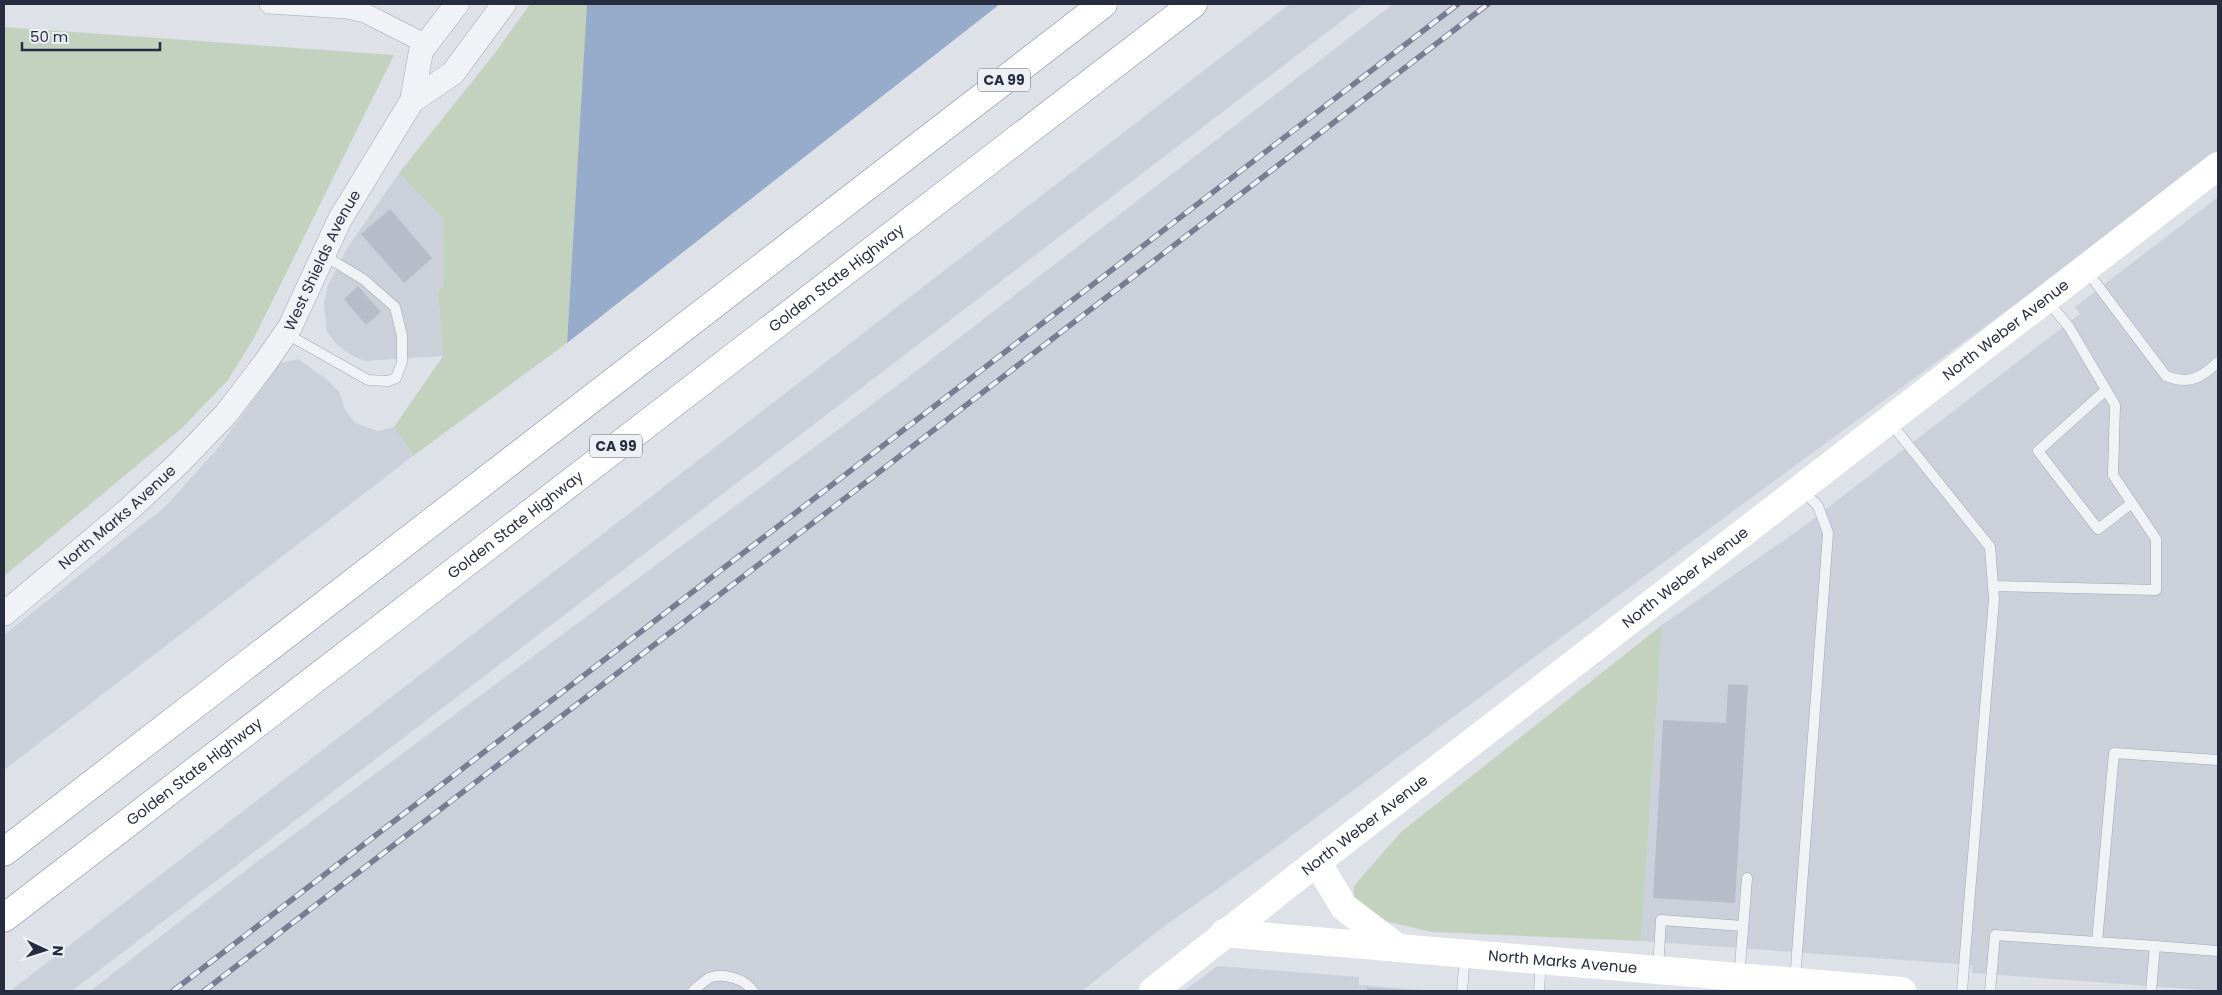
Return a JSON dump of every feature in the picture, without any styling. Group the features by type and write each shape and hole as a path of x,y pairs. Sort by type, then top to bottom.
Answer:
{"main road":[{"name":"CA 99","path":"4,852 1103,4"},
{"name":"Golden State Highway","path":"4,918 1193,4"},
{"name":"North Weber Avenue","path":"1153,991 1224,933 2218,166"},
{"path":"1317,862 1344,907 1398,948"},
{"name":"North Marks Avenue","path":"1224,933 1658,970 1738,984 1795,982 1885,990"}],"street":[{"path":"269,4 356,11 426,44"},
{"name":"West Shields Avenue","path":"226,414 286,333 340,219 412,101 421,51 457,4"},
{"name":"West Shields Avenue","path":"412,101 453,73 504,4"},
{"name":"North Marks Avenue","path":"4,614 147,493 180,463 226,414"}],"lane":[{"path":"286,333 368,380 388,381 396,378 402,362 402,336 395,307 363,280 323,255"},
{"path":"2085,269 2166,376 2179,381 2201,377 2218,362"},
{"path":"1993,586 2156,590 2156,539 2113,475 2115,406 2069,327 2046,299"},
{"path":"2106,390 2038,451 2098,529 2132,503"},
{"path":"1888,421 1990,547 1993,609 1962,991"},
{"path":"1795,982 1828,533 1818,506 1800,489"},
{"path":"2097,942 2114,753 2218,760"},
{"path":"1738,984 1747,878"},
{"path":"1658,970 1661,920 1743,926"},
{"path":"1990,991 1995,935 2218,951"},
{"path":"2151,991 2156,946"},
{"path":"1462,991 1465,954"},
{"path":"1539,991 1541,960"},
{"path":"694,991 710,978 731,976 750,986 753,991"}],"shaded area":[{"path":"1290,4 1364,4 72,991 10,991"},
{"path":"1393,4 2218,4 2218,155 1257,861 1159,930 1082,991 90,991 254,864 894,388"},
{"path":"399,173 443,217 444,284 438,292 443,356 365,361 351,355 337,345 327,332 324,303 328,285 346,250"},
{"path":"2218,197 2218,991 1972,973 1972,965 1641,941 1662,625 1796,532 2080,314 2075,307"},
{"path":"298,359 329,381 339,392 345,409 355,423 378,431 394,427 413,456 4,770 4,635 165,507 218,448 280,363"},
{"path":"1217,966 1359,977 1359,985 1434,991 1184,991"}],"green space":[{"path":"530,4 588,4 567,343 413,456 394,427 443,356 438,292 444,284 443,218 399,173 495,53"},
{"path":"4,27 394,55 254,338 228,380 183,427 4,576"},
{"path":"1662,625 1641,941 1432,932 1375,919 1353,900 1354,887 1358,881 1401,832"}],"water":[{"path":"587,4 1000,4 567,343"}],"building":[{"path":"390,209 432,258 404,283 361,234"},
{"path":"358,286 381,312 366,325 344,299"},
{"path":"1728,684 1748,685 1735,903 1653,898 1663,720 1726,723"},
{"path":"1367,988 1401,990 1401,991 1367,991"}],"railway":[{"path":"173,991 1458,4"},
{"path":"204,991 1488,4"}]}
